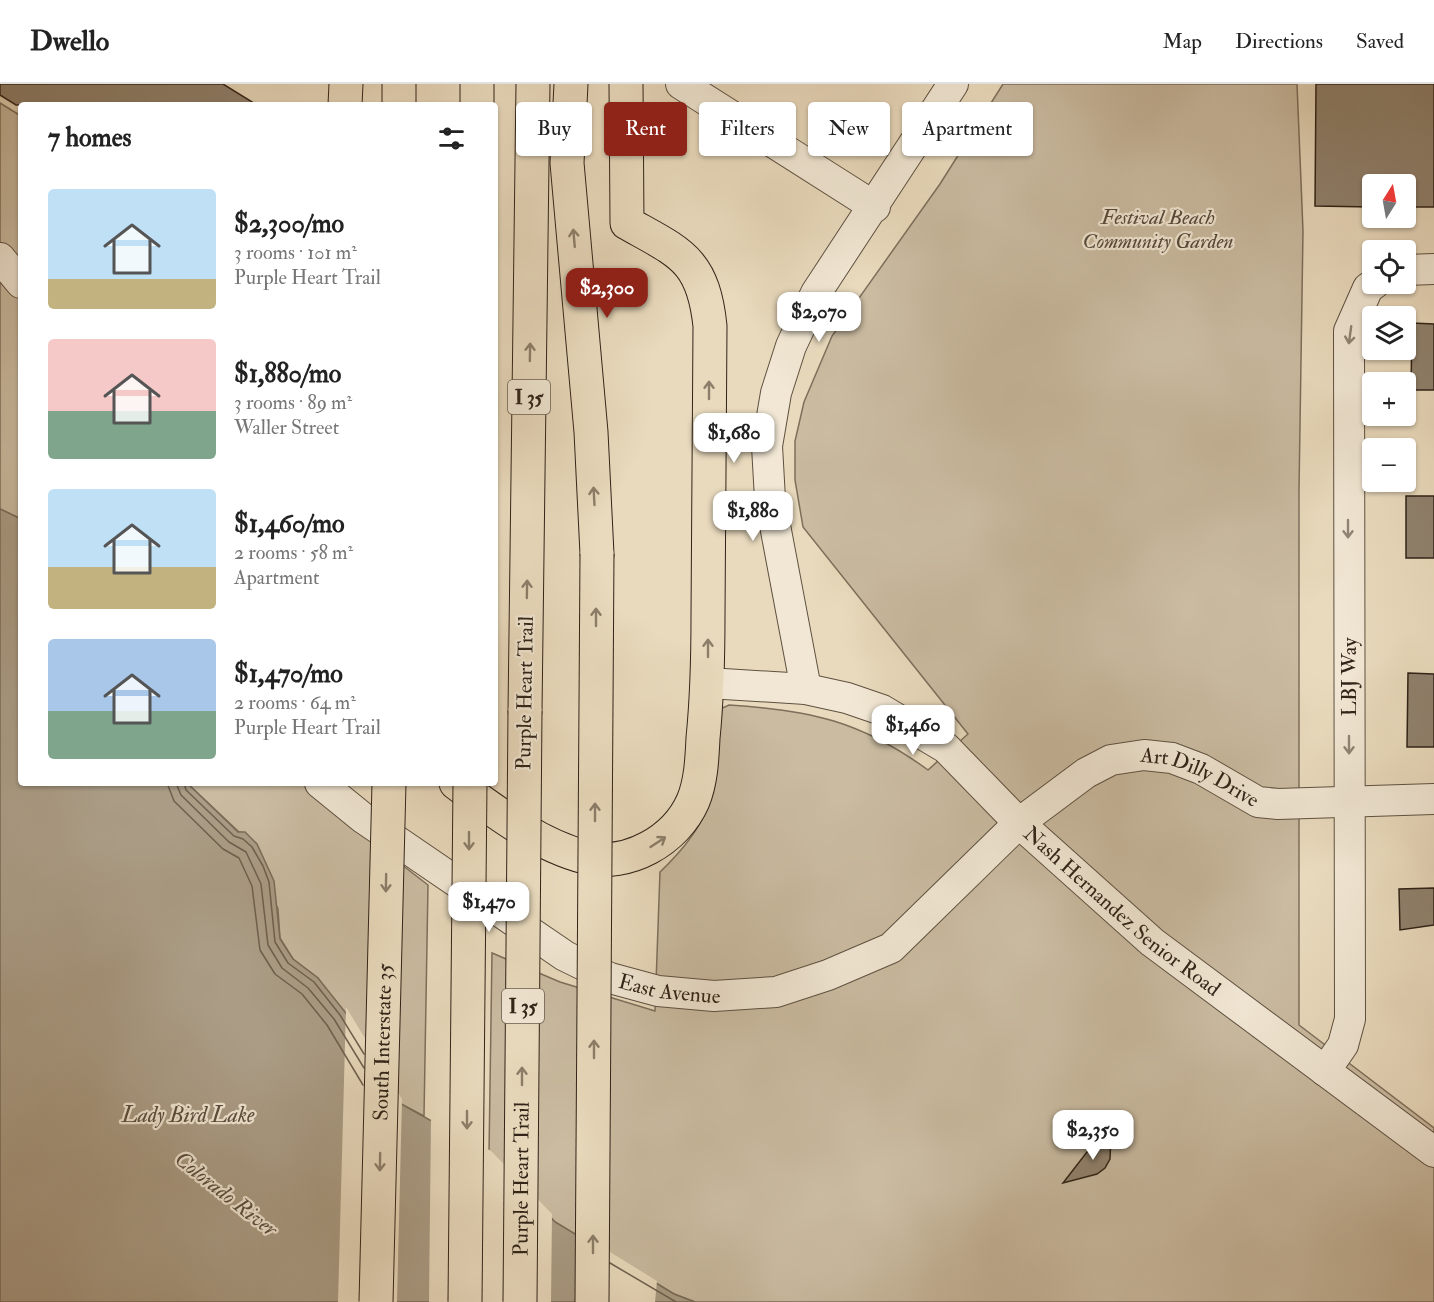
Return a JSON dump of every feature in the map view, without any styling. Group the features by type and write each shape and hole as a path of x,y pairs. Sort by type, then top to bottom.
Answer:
{"main road":[{"path":"345,102 346,84"},
{"path":"399,84 399,102"},
{"path":"477,84 477,102"},
{"name":"Purple Heart Trail","path":"520,1302 533,84"},
{"path":"571,84 567,163 591,432 597,554 592,1302"},
{"path":"461,786 550,843 586,858 642,853 673,832 693,801 701,769 708,683 710,326 707,301 693,267 678,252 627,223 626,84"},
{"name":"South Interstate 35","path":"376,1302 389,786"},
{"path":"465,1302 470,786"}],"street":[{"path":"681,84 875,207"},
{"path":"806,689 770,499 767,446 776,393 791,346 816,293 875,207 953,84"},
{"path":"0,258 18,279"},
{"path":"1416,270 1434,269"},
{"name":"LBJ Way","path":"1325,1071 1342,1045 1350,1019 1349,331 1365,294"},
{"name":"Nash Hernandez Senior Road","path":"708,683 806,689 882,710 946,748 1019,823 1152,942 1434,1152"},
{"name":"Art Dilly Drive","path":"1019,823 1086,773 1111,760 1144,755 1172,758 1201,769 1258,802 1278,804 1434,799"},
{"name":"East Avenue","path":"324,786 363,818 565,956 610,978 658,991 714,996 776,993 828,975 891,948 1019,823"}],"green space":[{"name":"Festival Beach Community Garden","path":"1003,84 1297,84 1303,231 1299,491 1299,1025 1434,1128 1434,1302 695,1302 674,1294 555,1222 489,1153 492,953 560,982 655,1011 660,872 680,852 704,816 714,781 718,710 729,705 758,707 785,710 834,721 880,740 928,770 968,734 803,527 795,480 795,441 804,402 832,336 958,156 1033,156 1033,102 992,102"},
{"path":"0,103 18,114 18,518 0,509"},
{"path":"190,786 346,786 348,823 428,885 424,1116 401,1104 318,978 293,959 280,938 278,909 245,833 239,832"}],"water":[{"name":"Lady Bird Lake","path":"0,509 18,518 18,786 190,786 238,832 245,832 257,844 274,881 280,939 293,959 318,978 345,1012 401,1104 489,1153 555,1222 674,1294 695,1302 0,1302"}],"pier":[{"path":"346,1007 402,1099 397,1302 338,1302"},
{"path":"431,1117 491,1151 552,1214 551,1302 429,1302"},
{"path":"581,1234 657,1281 655,1302 580,1302"}],"building":[{"path":"0,84 223,84 252,102 18,102 16,105 0,95"},
{"path":"1316,84 1434,84 1434,207 1416,207 1416,174 1362,174 1362,207 1315,206"},
{"path":"1416,323 1434,324 1434,390 1416,390 1416,372 1411,372 1411,360 1416,360"},
{"path":"1406,496 1434,496 1434,558 1406,558"},
{"path":"1408,673 1434,674 1434,747 1407,747"},
{"path":"1434,888 1434,925 1400,930 1399,889"},
{"path":"1111,1135 1110,1159 1105,1168 1097,1174 1063,1183 1087,1152"}],"water label":[{"name":"Colorado River","path":"226,1194"}]}
